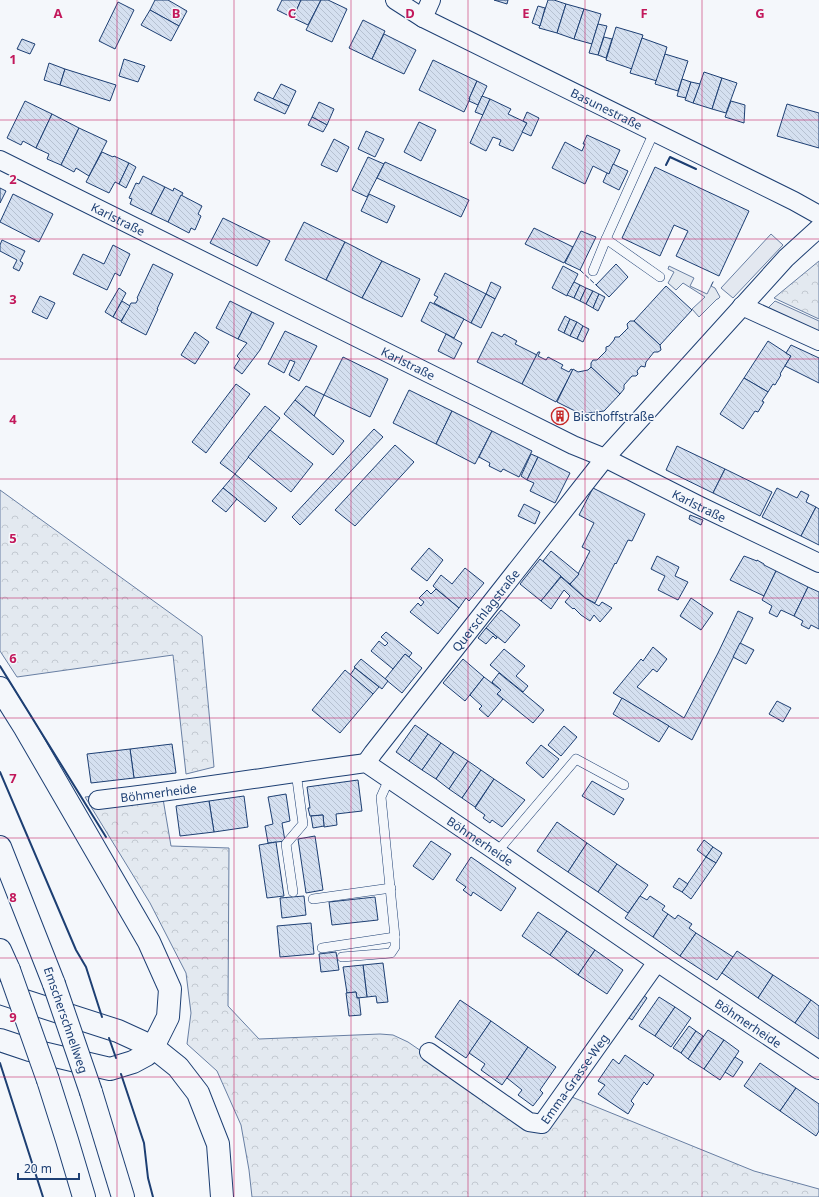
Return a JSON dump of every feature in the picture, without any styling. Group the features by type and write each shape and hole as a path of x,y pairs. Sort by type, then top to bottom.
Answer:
{"highway":[{"path":"0,688 25,728 149,942 170,989 168,1017 153,1047 146,1055 133,1062 110,1069 30,1050 0,1040"},
{"name":"Emscherschnellweg","path":"0,847 54,984 92,1092 122,1197"},
{"path":"0,950 9,970 48,1080 84,1197"},
{"path":"0,993 118,1031 153,1047 178,1068 198,1093 218,1144 222,1197"}],"street":[{"name":"Basunestraße","path":"395,0 424,18 819,215"},
{"path":"424,18 431,0"},
{"name":"Karlstraße","path":"0,160 542,429 605,458 700,506 819,563"},
{"path":"605,458 786,258 819,228"},
{"path":"742,306 819,341"},
{"name":"Querschlagstraße","path":"366,763 382,740 605,458"},
{"name":"Böhmerheide","path":"98,800 366,763 657,962 819,1070"},
{"name":"Emma-Grasse-Weg","path":"429,1052 529,1122 542,1124 657,962"}],"lane":[{"path":"593,271 654,132"},
{"path":"606,239 660,277"},
{"path":"497,852 576,759 624,785"},
{"path":"293,892 286,844 303,824 296,772"},
{"path":"342,957 390,953 395,947 381,797 389,779"},
{"path":"312,899 390,888"},
{"path":"322,948 395,937"}],"green space":[{"path":"819,261 819,319 774,298"},
{"path":"669,266 694,278 690,286 707,294 711,286 715,288 720,297 699,317 692,309 705,297 683,283 676,290 668,283 674,272 668,269"},
{"path":"0,490 202,636 214,767 186,774 173,655 17,677 0,651"},
{"path":"161,787 171,846 229,848 228,1006 259,1039 380,1034 393,1035 408,1042 529,1125 567,1095 754,1171 819,1189 819,1197 252,1197 241,1125 217,1071 187,1044 191,1013 186,973 150,903 85,797"}],"shaded area":[{"path":"771,234 783,245 733,298 721,288"},
{"path":"775,301 819,321 819,337 764,312"}],"building":[{"path":"155,0 168,0 187,11 179,26 150,10"},
{"path":"282,0 301,0 293,18 277,10"},
{"path":"301,0 321,0 308,25 293,18"},
{"path":"321,0 328,0 347,9 332,42 306,30"},
{"path":"494,0 508,0 507,4"},
{"path":"548,0 554,0 566,4 557,33 539,28"},
{"path":"118,2 134,10 115,49 99,41"},
{"path":"566,4 584,9 574,39 557,33"},
{"path":"538,6 545,8 540,26 532,23"},
{"path":"584,9 601,14 592,44 574,39"},
{"path":"150,10 179,26 171,41 141,25"},
{"path":"363,20 385,31 372,59 349,48"},
{"path":"598,24 607,26 598,55 589,53"},
{"path":"616,27 643,35 632,69 606,60"},
{"path":"384,34 416,50 404,74 372,59"},
{"path":"604,37 612,39 606,58 598,55"},
{"path":"642,38 667,47 657,81 630,73"},
{"path":"22,39 35,44 30,54 17,49"},
{"path":"665,54 688,61 678,91 655,84"},
{"path":"124,59 145,66 138,82 119,76"},
{"path":"433,60 477,81 464,112 419,90"},
{"path":"49,63 65,69 60,85 44,80"},
{"path":"65,69 116,85 110,101 60,85"},
{"path":"704,72 722,78 712,109 693,103"},
{"path":"722,78 737,83 726,113 712,109"},
{"path":"682,79 691,82 686,98 677,96"},
{"path":"477,81 487,86 478,105 469,101"},
{"path":"691,82 700,84 693,103 685,100"},
{"path":"281,84 296,91 289,106 273,99"},
{"path":"258,92 289,106 285,114 254,100"},
{"path":"482,96 490,99 483,115 475,112"},
{"path":"490,99 511,109 508,114 527,123 513,151 499,145 501,140 493,137 486,151 470,143"},
{"path":"25,101 52,114 36,148 23,141 21,145 7,138"},
{"path":"731,101 745,105 744,123 725,117"},
{"path":"319,102 334,109 327,125 312,117"},
{"path":"787,104 819,113 819,148 777,136"},
{"path":"527,112 539,118 531,136 522,132 527,123 523,121"},
{"path":"52,114 79,128 61,165 47,159 49,154 36,148"},
{"path":"312,117 327,125 323,132 308,125"},
{"path":"419,122 436,130 421,161 404,152"},
{"path":"79,128 107,141 89,176 76,168 74,172 61,165"},
{"path":"366,131 384,139 375,157 358,149"},
{"path":"587,135 620,150 609,174 593,166 585,184 552,168 565,142 582,151"},
{"path":"334,139 349,147 337,172 321,165"},
{"path":"102,152 129,163 119,184 115,182 109,193 86,182"},
{"path":"368,157 384,164 367,197 352,190"},
{"path":"385,162 469,200 461,217 377,178"},
{"path":"129,163 136,167 126,188 119,184"},
{"path":"613,164 628,171 619,190 603,182 607,173 609,174"},
{"path":"655,167 749,211 719,276 676,256 688,231 674,225 660,256 622,238"},
{"path":"143,176 165,187 151,214 130,204 132,199 129,198 136,183 139,184"},
{"path":"165,187 173,191 174,188 183,193 168,222 151,214"},
{"path":"0,188 6,191 0,203"},
{"path":"13,194 53,214 39,242 0,222"},
{"path":"369,194 395,206 387,223 361,211"},
{"path":"181,195 202,206 198,214 201,216 195,230 191,228 189,233 168,222"},
{"path":"223,218 270,241 257,266 210,243"},
{"path":"304,222 345,242 326,280 285,260"},
{"path":"534,228 573,247 564,263 525,244"},
{"path":"581,231 596,237 580,270 565,263"},
{"path":"2,240 25,251 20,261 23,263 19,271 13,268 17,260 0,251"},
{"path":"345,242 382,261 362,298 326,280"},
{"path":"113,245 130,254 120,276 115,273 107,290 73,274 83,254 104,264"},
{"path":"382,261 420,279 402,317 362,298"},
{"path":"153,264 173,274 146,335 121,322 131,303 136,303"},
{"path":"616,264 628,277 609,297 596,285"},
{"path":"563,266 578,274 567,296 552,288"},
{"path":"445,273 486,294 471,323 434,303 438,297 434,295"},
{"path":"491,282 501,287 495,299 486,294"},
{"path":"574,282 580,285 574,298 567,295"},
{"path":"580,285 586,288 580,301 574,298"},
{"path":"666,286 692,310 660,345 634,321"},
{"path":"119,288 126,293 113,317 105,312"},
{"path":"586,288 593,291 586,304 580,301"},
{"path":"593,291 599,294 593,308 586,304"},
{"path":"486,294 495,299 481,328 471,323"},
{"path":"599,294 605,297 598,311 593,308"},
{"path":"40,296 55,303 47,319 32,312"},
{"path":"122,301 130,306 121,321 113,317"},
{"path":"230,301 252,312 238,339 216,328"},
{"path":"430,302 464,319 454,338 421,321"},
{"path":"252,312 274,323 260,350 242,374 234,368 240,359 237,356 247,343 238,339"},
{"path":"565,316 570,319 564,333 558,330"},
{"path":"570,319 577,322 570,336 564,333"},
{"path":"630,321 634,321 660,345 661,350 654,352 646,362 645,367 641,366 637,371 638,374 636,376 632,376 624,385 624,389 620,394 591,367 591,363 593,360 597,360 606,351 606,347 609,346 615,337 619,337 628,328 627,324"},
{"path":"577,322 583,326 577,339 570,336"},
{"path":"583,326 589,329 583,342 577,339"},
{"path":"285,331 317,346 299,381 289,375 295,362 290,360 284,373 268,364"},
{"path":"195,332 209,342 195,364 181,355"},
{"path":"492,332 502,337 504,334 517,341 515,344 537,355 522,384 477,362"},
{"path":"446,334 462,343 454,359 438,351"},
{"path":"768,341 791,356 775,385 773,384 768,392 744,378"},
{"path":"791,345 819,358 819,383 785,366 791,356 786,353"},
{"path":"538,352 540,352 538,356 546,360 548,357 563,365 561,368 569,372 571,369 573,370 556,402 522,384"},
{"path":"343,357 388,379 370,417 324,395"},
{"path":"591,367 620,394 604,411 581,414 557,402 573,369 578,372 588,370"},
{"path":"744,378 768,392 762,401 764,402 758,412 755,411 743,429 720,414"},
{"path":"236,384 250,394 206,453 192,442"},
{"path":"306,386 324,395 314,416 295,400"},
{"path":"409,390 452,411 436,444 393,423"},
{"path":"295,400 344,441 333,455 284,414"},
{"path":"265,406 280,418 235,474 220,463"},
{"path":"452,411 492,431 475,464 436,444"},
{"name":"Bischoffstraße","path":"555,411 568,416 565,421 553,415"},
{"path":"374,429 383,437 300,525 292,517"},
{"path":"270,430 313,464 291,492 248,457"},
{"path":"492,431 532,451 519,477 503,469 501,472 489,466 490,463 479,457"},
{"path":"395,445 414,462 355,526 335,510"},
{"path":"677,446 725,469 713,493 666,470"},
{"path":"531,454 538,457 527,480 521,476"},
{"path":"538,457 570,473 555,503 530,491 534,483 527,480"},
{"path":"725,469 772,492 760,516 713,493"},
{"path":"235,474 277,508 265,522 223,488"},
{"path":"223,488 237,499 226,512 212,501"},
{"path":"593,488 645,514 632,541 628,540 616,564 615,563 595,603 585,598 570,584 579,574 590,551 582,547 594,523 579,515"},
{"path":"777,488 797,498 801,491 809,495 806,502 816,507 801,536 762,517"},
{"path":"524,504 540,512 535,524 518,516"},
{"path":"816,507 819,509 819,545 801,536"},
{"path":"690,515 703,520 701,525 689,519"},
{"path":"429,548 443,560 427,581 411,569"},
{"path":"551,551 579,574 570,584 543,561"},
{"path":"657,556 679,567 675,576 688,582 678,600 658,590 665,576 651,569"},
{"path":"744,556 757,560 776,571 764,596 730,580"},
{"path":"540,559 561,576 541,601 520,584"},
{"path":"465,568 484,583 469,601 466,598 459,608 433,586 441,575 452,584"},
{"path":"776,571 808,587 794,616 781,610 777,617 769,613 772,606 762,600"},
{"path":"561,577 585,598 599,606 602,602 612,608 600,622 594,615 590,621 565,602 570,596 564,590 551,609 541,601"},
{"path":"808,587 819,592 819,629 811,625 809,629 801,625 803,621 794,616"},
{"path":"436,589 459,608 438,634 410,612 418,603 421,606 424,602 419,598 427,590 431,594"},
{"path":"691,598 713,613 701,630 680,616"},
{"path":"501,610 520,625 505,643 486,628"},
{"path":"738,611 753,618 692,740 613,693 641,659 643,661 653,647 667,659 657,672 653,669 637,687 684,718"},
{"path":"486,628 497,637 496,639 493,636 486,644 478,638"},
{"path":"386,632 412,653 409,657 405,654 393,669 371,651 379,641 385,646 388,643 381,637"},
{"path":"740,643 754,650 746,664 733,657"},
{"path":"504,649 525,666 516,676 528,686 523,692 490,665"},
{"path":"405,654 422,668 402,693 385,679"},
{"path":"361,659 388,681 382,689 354,667"},
{"path":"463,659 484,677 465,701 443,683"},
{"path":"355,668 379,687 373,694 350,675"},
{"path":"345,670 373,694 340,733 312,710"},
{"path":"499,673 544,710 533,723 497,694 501,690 492,682"},
{"path":"484,677 501,690 497,694 503,699 488,717 479,709 482,706 470,695"},
{"path":"622,698 669,726 659,742 613,714"},
{"path":"777,701 791,708 783,722 769,714"},
{"path":"415,725 428,734 409,761 396,752"},
{"path":"564,726 577,737 561,756 548,745"},
{"path":"428,734 441,743 422,770 409,761"},
{"path":"441,743 454,752 436,779 422,770"},
{"path":"172,744 176,773 134,778 130,749"},
{"path":"541,745 559,759 543,778 526,763"},
{"path":"130,749 134,778 91,783 87,754"},
{"path":"454,752 468,761 449,789 436,779"},
{"path":"468,761 481,770 462,798 449,789"},
{"path":"481,770 494,779 475,807 462,798"},
{"path":"494,779 525,800 502,827 492,820 490,823 483,818 485,815 475,808"},
{"path":"358,780 362,811 336,814 337,825 324,827 323,815 310,816 307,787"},
{"path":"592,781 624,799 614,815 582,796"},
{"path":"286,794 290,821 282,823 285,841 268,843 265,826 273,824 268,797"},
{"path":"244,796 248,827 214,832 209,801"},
{"path":"209,801 214,832 180,836 176,806"},
{"path":"323,815 324,826 313,828 311,816"},
{"path":"557,822 587,843 568,872 537,851"},
{"path":"315,836 323,890 306,893 298,839"},
{"path":"704,840 713,847 706,857 697,850"},
{"path":"431,841 451,854 433,880 413,866"},
{"path":"276,842 284,896 267,898 259,845"},
{"path":"587,843 617,864 598,892 568,872"},
{"path":"713,847 722,853 716,863 706,857"},
{"path":"471,857 516,888 501,911 473,892 471,896 463,890 466,887 456,880"},
{"path":"706,857 716,863 691,899 682,892"},
{"path":"617,864 648,885 628,913 598,892"},
{"path":"679,878 688,884 682,892 673,887"},
{"path":"304,896 306,915 282,918 280,898"},
{"path":"640,896 647,900 650,896 665,906 662,910 668,914 653,937 625,918"},
{"path":"375,897 378,920 332,925 329,902"},
{"path":"538,912 567,931 550,955 522,936"},
{"path":"668,914 675,919 678,915 692,924 689,928 696,933 680,956 653,937"},
{"path":"311,923 314,954 280,957 277,926"},
{"path":"567,931 595,950 578,975 550,955"},
{"path":"696,933 733,957 717,980 680,956"},
{"path":"595,950 623,970 607,994 578,975"},
{"path":"737,951 773,975 758,998 722,973"},
{"path":"336,952 339,970 321,972 319,954"},
{"path":"383,963 388,1002 377,1003 376,996 367,997 363,965"},
{"path":"363,965 367,997 357,998 356,992 347,993 343,967"},
{"path":"773,975 811,1000 795,1023 758,998"},
{"path":"356,992 357,998 359,998 361,1015 349,1016 346,993"},
{"path":"640,993 647,998 632,1020 625,1015"},
{"path":"659,997 675,1007 655,1036 639,1026"},
{"path":"460,1000 491,1021 466,1058 435,1037"},
{"path":"811,1000 819,1006 819,1039 795,1023"},
{"path":"675,1007 691,1018 671,1047 655,1036"},
{"path":"491,1021 528,1047 502,1085 481,1070 485,1064 469,1053"},
{"path":"689,1026 696,1031 681,1053 673,1048"},
{"path":"708,1030 724,1040 704,1069 688,1059"},
{"path":"696,1031 703,1036 688,1059 681,1053"},
{"path":"724,1040 739,1051 720,1080 704,1069"},
{"path":"528,1047 556,1067 540,1090 543,1093 533,1106 518,1095 522,1090 507,1078"},
{"path":"625,1055 654,1075 647,1085 644,1082 631,1101 634,1104 628,1114 598,1094 605,1085 598,1081 613,1059 619,1064"},
{"path":"735,1057 743,1062 733,1077 725,1072"},
{"path":"760,1063 796,1088 780,1111 744,1086"},
{"path":"796,1088 819,1104 819,1131 816,1136 780,1111"}],"fence":[{"path":"666,165 670,157 696,169"},
{"path":"580,270 596,285"},
{"path":"711,286 714,280"}],"wall":[{"path":"666,165 670,157 696,169"},
{"path":"0,666 106,837"},
{"path":"0,772 76,950 86,967 102,1017"},
{"path":"109,1038 116,1058"},
{"path":"0,1063 43,1197"},
{"path":"121,1074 144,1143 148,1178 153,1197"}],"place":[{"name":"Bischoffstraße","path":"560,416"}]}
